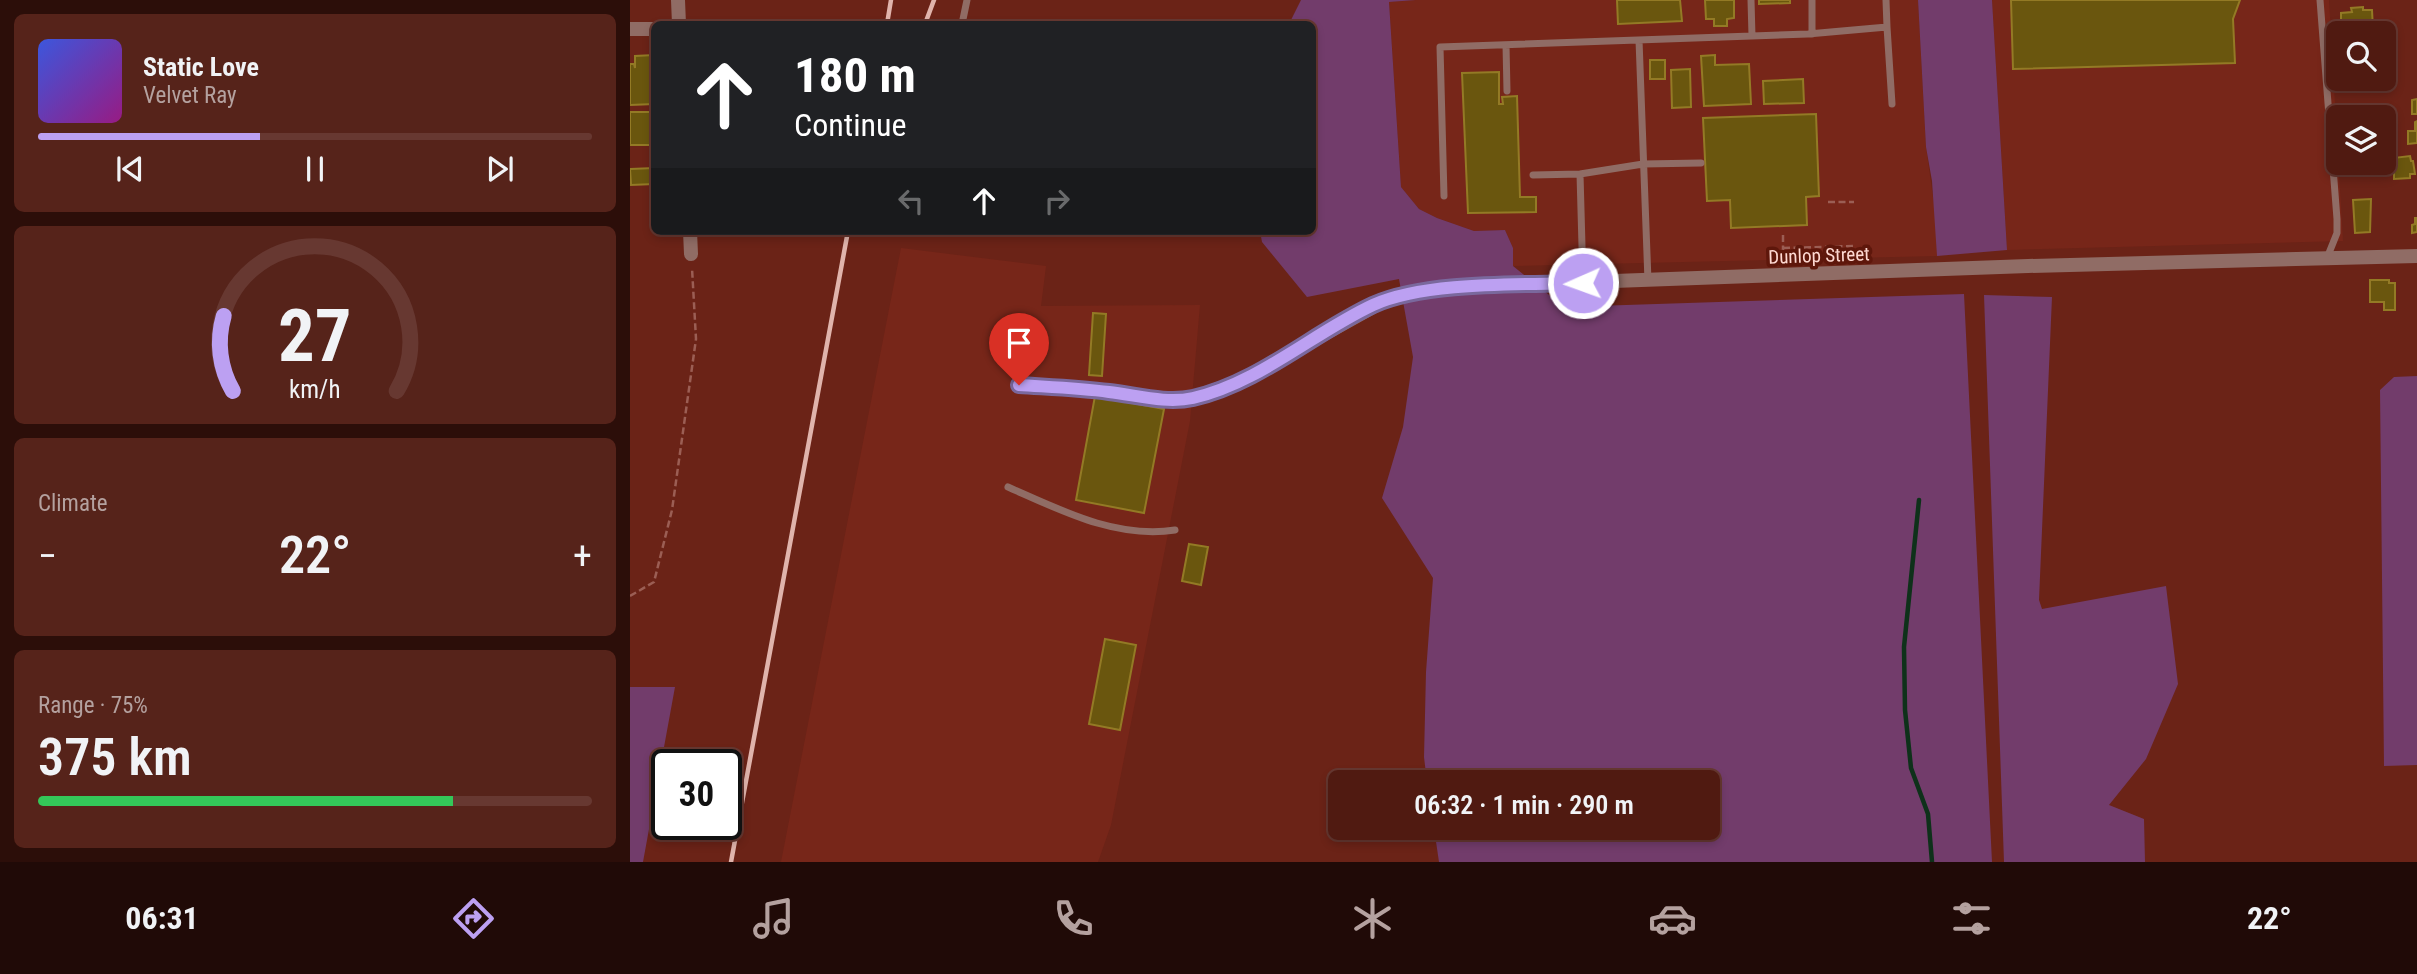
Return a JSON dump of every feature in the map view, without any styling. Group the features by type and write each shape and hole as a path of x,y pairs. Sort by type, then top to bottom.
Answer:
{"street":[{"path":"678,0 679,21"},
{"path":"630,29 651,29"},
{"path":"690,235 691,254"},
{"name":"Dunlop Street","path":"1244,379 1371,306 1398,296 1451,289 2028,266 2417,256"}],"lane":[{"path":"963,21 967,0"},
{"path":"1751,0 1752,36"},
{"path":"1812,0 1812,34"},
{"path":"1886,0 1892,104"},
{"path":"2320,0 2337,219 2337,233 2327,258"},
{"path":"1444,196 1440,47 1812,34 1888,27"},
{"path":"1639,40 1648,281"},
{"path":"1506,45 1507,90"},
{"path":"1533,175 1580,174 1643,164 1701,163"},
{"path":"1580,174 1583,283"},
{"path":"1019,385 1181,399 1193,398 1244,379"},
{"path":"1008,487 1065,512 1109,526 1144,533 1175,530"}],"path":[{"path":"1828,202 1854,202"},
{"path":"1783,235 1784,275"},
{"path":"1783,248 1855,246"},
{"path":"630,596 654,582 672,510 696,339 691,254"}],"shaded area":[{"path":"1301,0 1416,0 1389,2 1401,187 1419,209 1437,218 1474,231 1505,230 1513,248 1513,266 1564,307 1964,294 1992,862 1439,862 1436,840 1720,840 1720,770 1426,770 1426,672 1433,578 1382,498 1403,427 1413,357 1399,279 1307,297 1262,242 1261,235 1316,235 1316,21 1290,21"},
{"path":"1918,0 1926,147 1936,219 1937,256 1513,266 1513,248 1505,230 1474,231 1437,218 1419,209 1401,187 1389,2"},
{"path":"1918,0 1992,0 2007,250 1937,256 1932,181 1926,147"},
{"path":"1992,0 2329,0 2330,21 2326,21 2326,91 2334,91 2335,105 2326,105 2326,175 2339,175 2343,241 2007,250"},
{"path":"901,248 1046,266 1041,306 1200,305 1190,421 1111,825 1098,862 781,862"},
{"path":"1984,295 2052,297 2039,600 2042,609 2166,586 2178,684 2146,759 2109,805 2144,819 2145,862 2004,862"},
{"path":"2417,376 2417,765 2384,766 2380,390 2394,377"},
{"path":"630,687 675,687 664,749 651,749 651,818 643,862 630,862"}],"building":[{"path":"1617,0 1680,0 1682,21 1618,24"},
{"path":"1705,0 1734,0 1734,18 1727,19 1727,26 1714,26 1714,19 1706,19"},
{"path":"1759,0 1790,0 1790,3 1759,4"},
{"path":"2011,0 2240,0 2233,19 2235,63 2013,69"},
{"path":"2363,7 2363,10 2372,10 2373,21 2341,21 2341,13 2352,12 2351,8"},
{"path":"651,55 651,104 630,105 630,64 634,64 635,68 635,56"},
{"path":"1715,55 1715,65 1749,64 1751,104 1704,106 1701,56"},
{"path":"1650,60 1665,60 1665,79 1650,79"},
{"path":"1690,69 1691,107 1672,108 1671,70"},
{"path":"1499,72 1499,104 1503,104 1502,97 1517,96 1520,197 1536,197 1536,212 1468,213 1462,73"},
{"path":"1803,79 1804,103 1764,104 1763,81"},
{"path":"2417,99 2417,114 2412,114 2412,100"},
{"path":"630,112 651,112 651,145 630,145"},
{"path":"1816,114 1819,196 1806,197 1807,225 1731,228 1730,200 1707,201 1703,118"},
{"path":"2417,121 2417,143 2408,144 2408,131 2415,131"},
{"path":"2410,156 2415,174 2410,174 2410,178 2394,179 2396,158"},
{"path":"651,168 651,184 631,185 630,169"},
{"path":"2371,199 2370,232 2355,233 2353,200"},
{"path":"2415,218 2417,232 2412,233 2412,225 2415,224"},
{"path":"2370,280 2389,280 2389,283 2395,283 2395,310 2384,310 2384,302 2370,302"},
{"path":"1093,313 1106,314 1102,376 1089,375"},
{"path":"1095,396 1164,409 1144,513 1076,500"},
{"path":"1189,544 1208,547 1201,585 1182,581"},
{"path":"1105,639 1136,645 1120,730 1089,724"}],"waterway":[{"path":"1919,500 1904,647 1905,710 1911,768 1928,814 1932,862"}],"railway":[{"path":"888,21 891,0"},
{"path":"926,21 934,0"},
{"path":"731,862 847,235"}],"route":[{"path":"1019,385 1094,390 1143,397 1193,398 1244,379 1371,306 1398,296 1501,285 1583,283"}]}
